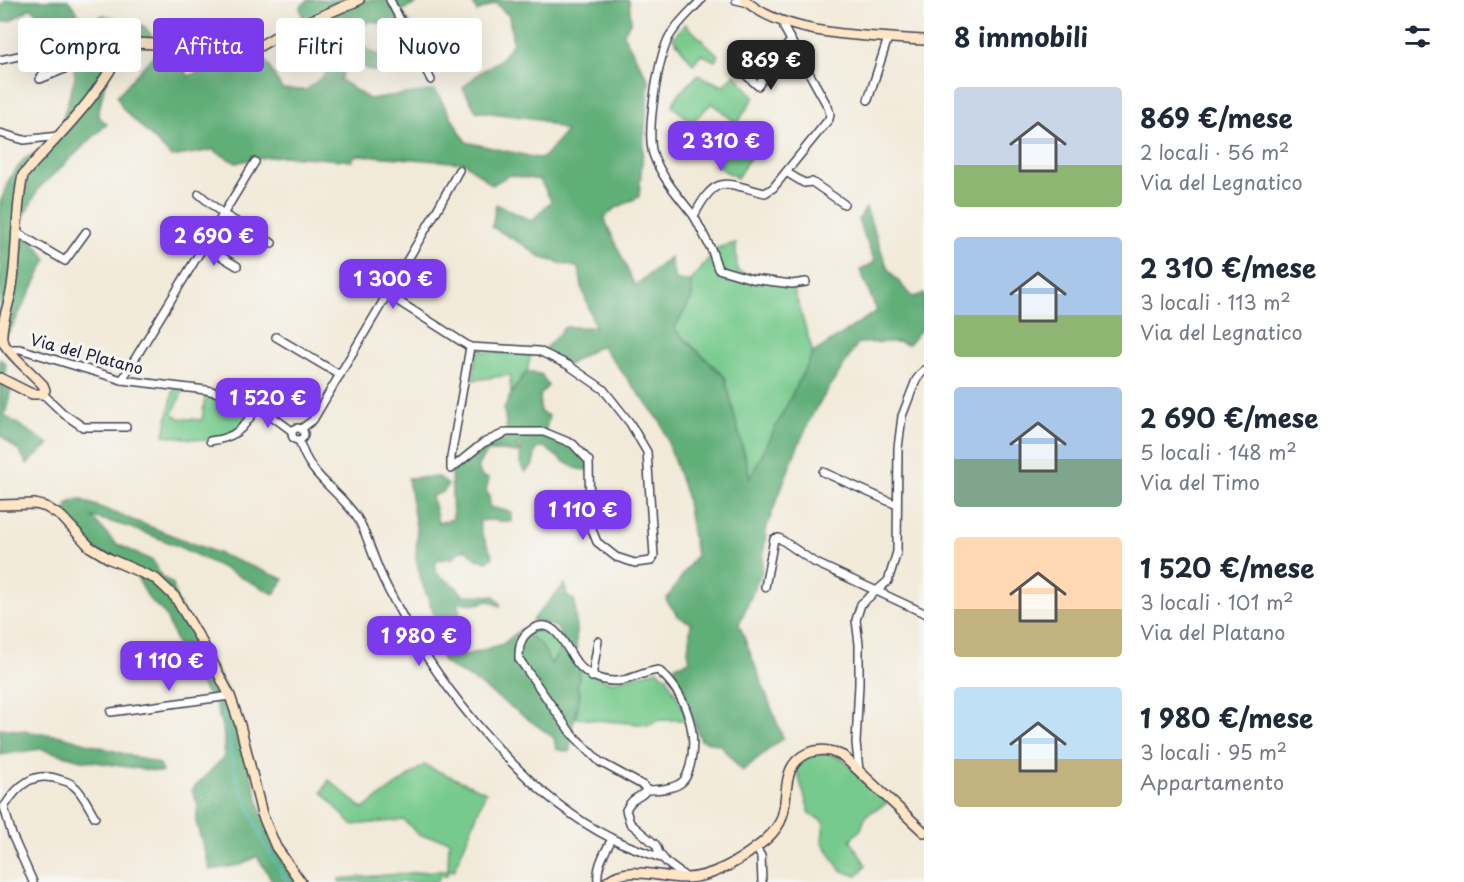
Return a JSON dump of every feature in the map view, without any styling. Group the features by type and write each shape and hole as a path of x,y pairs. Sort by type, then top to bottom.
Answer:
{"street":[{"path":"141,43 258,47 282,33 359,0"},
{"path":"390,0 431,80"},
{"path":"701,0 668,39 663,53 651,131 654,156 672,187 694,216 712,251 718,269 752,279 792,284 806,282"},
{"path":"736,0 747,2 784,22 831,33 924,40"},
{"path":"694,216 705,195 716,186 733,185 765,193 773,188 829,120 828,107 790,40 784,22"},
{"path":"868,100 888,38"},
{"path":"737,67 758,86 790,40"},
{"path":"0,60 18,56"},
{"path":"44,72 40,79 57,72"},
{"path":"43,394 44,385 7,349 2,340 2,324 12,287 19,192 23,174 98,90 109,72"},
{"path":"0,133 24,140 58,135"},
{"path":"122,380 255,162"},
{"path":"459,170 313,420 301,429 297,428 292,431 292,436 299,440 311,468 358,519 388,588 410,630 436,671 472,718 526,776 551,797 612,839 664,859"},
{"path":"786,172 804,183 812,182 844,204"},
{"path":"199,194 223,214 272,243"},
{"path":"16,232 65,261 86,232"},
{"path":"204,246 237,266"},
{"path":"387,294 470,347 539,351 568,365 603,390 630,423 647,452 654,556 651,561 635,563 616,557 597,542 590,525 589,461 573,444 544,432 507,432 483,443 451,469 451,457 470,347"},
{"path":"276,337 340,375"},
{"name":"Via del Platano","path":"7,349 20,349 122,380 221,392 257,407 292,431"},
{"path":"859,770 856,743 859,644 856,620 861,604 888,581 897,552 898,448 902,416 916,380 924,371"},
{"path":"0,378 32,394 43,394 64,414 84,427 126,428"},
{"path":"210,441 223,440 237,433 257,407"},
{"path":"299,440 303,436 301,429"},
{"path":"824,472 897,505"},
{"path":"0,505 35,504 46,507 62,517 90,547 110,559 156,579 183,608 230,696 240,725 262,814 276,847 302,882"},
{"path":"765,587 774,539 779,538 814,562 924,613"},
{"path":"646,790 644,786 600,762 571,733 519,659 519,645 526,634 543,626 554,630 562,637 578,665 592,676 610,682 625,681 658,670 668,678 678,693 689,720 693,738 693,754 688,775 681,783 669,788 646,790 631,800 626,810 630,823 656,845 664,859 687,878"},
{"path":"592,676 598,641"},
{"path":"111,712 230,696"},
{"path":"607,882 617,875 632,873 687,878 703,876 756,848 780,822 787,779 794,764 805,755 820,750 843,756 924,832"},
{"path":"33,882 12,835 4,807 12,794 26,782 39,776 57,778 75,786 95,817"},
{"path":"598,882 597,875 601,861 612,839"},
{"path":"756,848 761,856 762,882"}],"green space":[{"path":"6,0 68,0 78,13 66,18 46,18 31,8 10,21 0,22 0,7"},
{"path":"308,0 423,0 401,11 406,18 377,18 377,23 371,21 365,24 365,18 303,18 300,7"},
{"path":"472,0 629,0 631,21 623,34 649,81 639,197 614,209 604,218 635,286 670,257 675,280 691,281 692,298 674,329 725,377 750,478 813,353 877,311 860,270 875,262 858,220 866,208 888,269 912,297 924,294 924,326 908,345 899,342 858,343 813,413 767,526 761,574 739,624 783,738 742,771 720,745 701,740 678,687 669,675 675,666 690,661 688,651 691,623 679,617 666,600 696,555 686,496 661,422 601,345 568,365 542,352 565,327 595,327 582,288 579,268 542,258 492,227 496,204 532,221 551,201 540,180 509,175 492,185 465,163 359,155 353,157 352,161 280,156 236,163 213,150 172,157 123,109 117,96 141,72 153,56 153,72 186,72 188,76 198,72 264,72 264,58 282,89 306,90 327,73 343,72 340,80 369,99 435,90 466,142 542,159 566,131 538,119 476,111 463,88 479,73 500,60 513,43 509,16 495,3 477,12"},
{"path":"103,15 114,18 97,18"},
{"path":"685,24 718,55 715,61 701,54 693,64 673,38"},
{"path":"141,25 153,38 153,44 141,45"},
{"path":"365,46 377,54 377,71 365,68"},
{"path":"74,72 108,72 98,116 107,124 39,188 16,232 34,242 47,259 10,331 0,341 0,204 8,181 24,159 49,146 58,135 75,77"},
{"path":"735,74 754,97 737,124 712,103 692,122 672,106 678,95 698,75 723,86"},
{"path":"733,133 756,148 737,178 716,166"},
{"path":"736,243 737,270 752,279 792,284 813,353 750,479 725,377 674,329 692,298 691,281 717,248"},
{"path":"477,351 531,354 527,371 511,394 510,375 473,380"},
{"path":"0,359 6,364 4,380 12,384 5,416 49,444 27,464 20,452 0,435"},
{"path":"527,371 542,375 548,386 540,395 540,412 549,416 545,433 573,444 589,461 589,469 578,469 544,447 536,449 533,465 525,472 520,464 521,445 517,445 519,450 517,453 489,452 481,459 478,466 481,476 489,479 486,490 490,507 511,512 511,522 479,521 482,534 493,557 487,561 477,559 466,549 457,553 454,558 436,560 436,573 463,595 494,596 500,603 500,606 489,601 476,604 457,602 461,618 444,619 445,635 458,644 452,649 466,655 503,644 521,629 542,646 551,664 565,643 556,627 532,620 565,584 567,596 575,601 577,663 581,667 577,685 580,694 571,733 570,752 556,749 554,738 472,679 444,663 434,641 435,617 416,559 417,533 408,478 439,477 448,485 443,492 432,496 438,523 453,519 451,469 483,443 507,432 504,409"},
{"path":"174,387 184,388 173,414 179,418 202,420 206,390 257,407 237,433 210,441 164,435"},
{"path":"79,499 284,579 274,594 162,540 92,517 115,543 153,561 161,576 173,584 176,599 230,696 262,814 301,882 273,882 257,856 241,865 210,870 196,822 198,805 192,790 224,757 224,733 215,702 207,694 177,644 165,614 149,599 132,568 90,547 65,515 68,503"},
{"path":"543,626 566,643 551,664 542,647 526,634"},
{"path":"581,667 610,682 658,670 667,678 689,720 659,720 649,725 576,718 580,694 577,685"},
{"path":"0,728 62,736 160,764 162,772 81,760 41,749 0,755"},
{"path":"826,753 842,759 887,803 866,815 861,829 850,840 866,865 857,876 840,870 822,841 824,822 810,814 796,768 809,758"},
{"path":"424,765 486,792 454,871 449,870 447,875 439,876 438,882 339,882 339,879 448,870 449,840 419,835 404,820 352,825 322,792 329,780 363,809"}],"waterway":[{"path":"221,711 235,773 264,844 287,882"}]}
